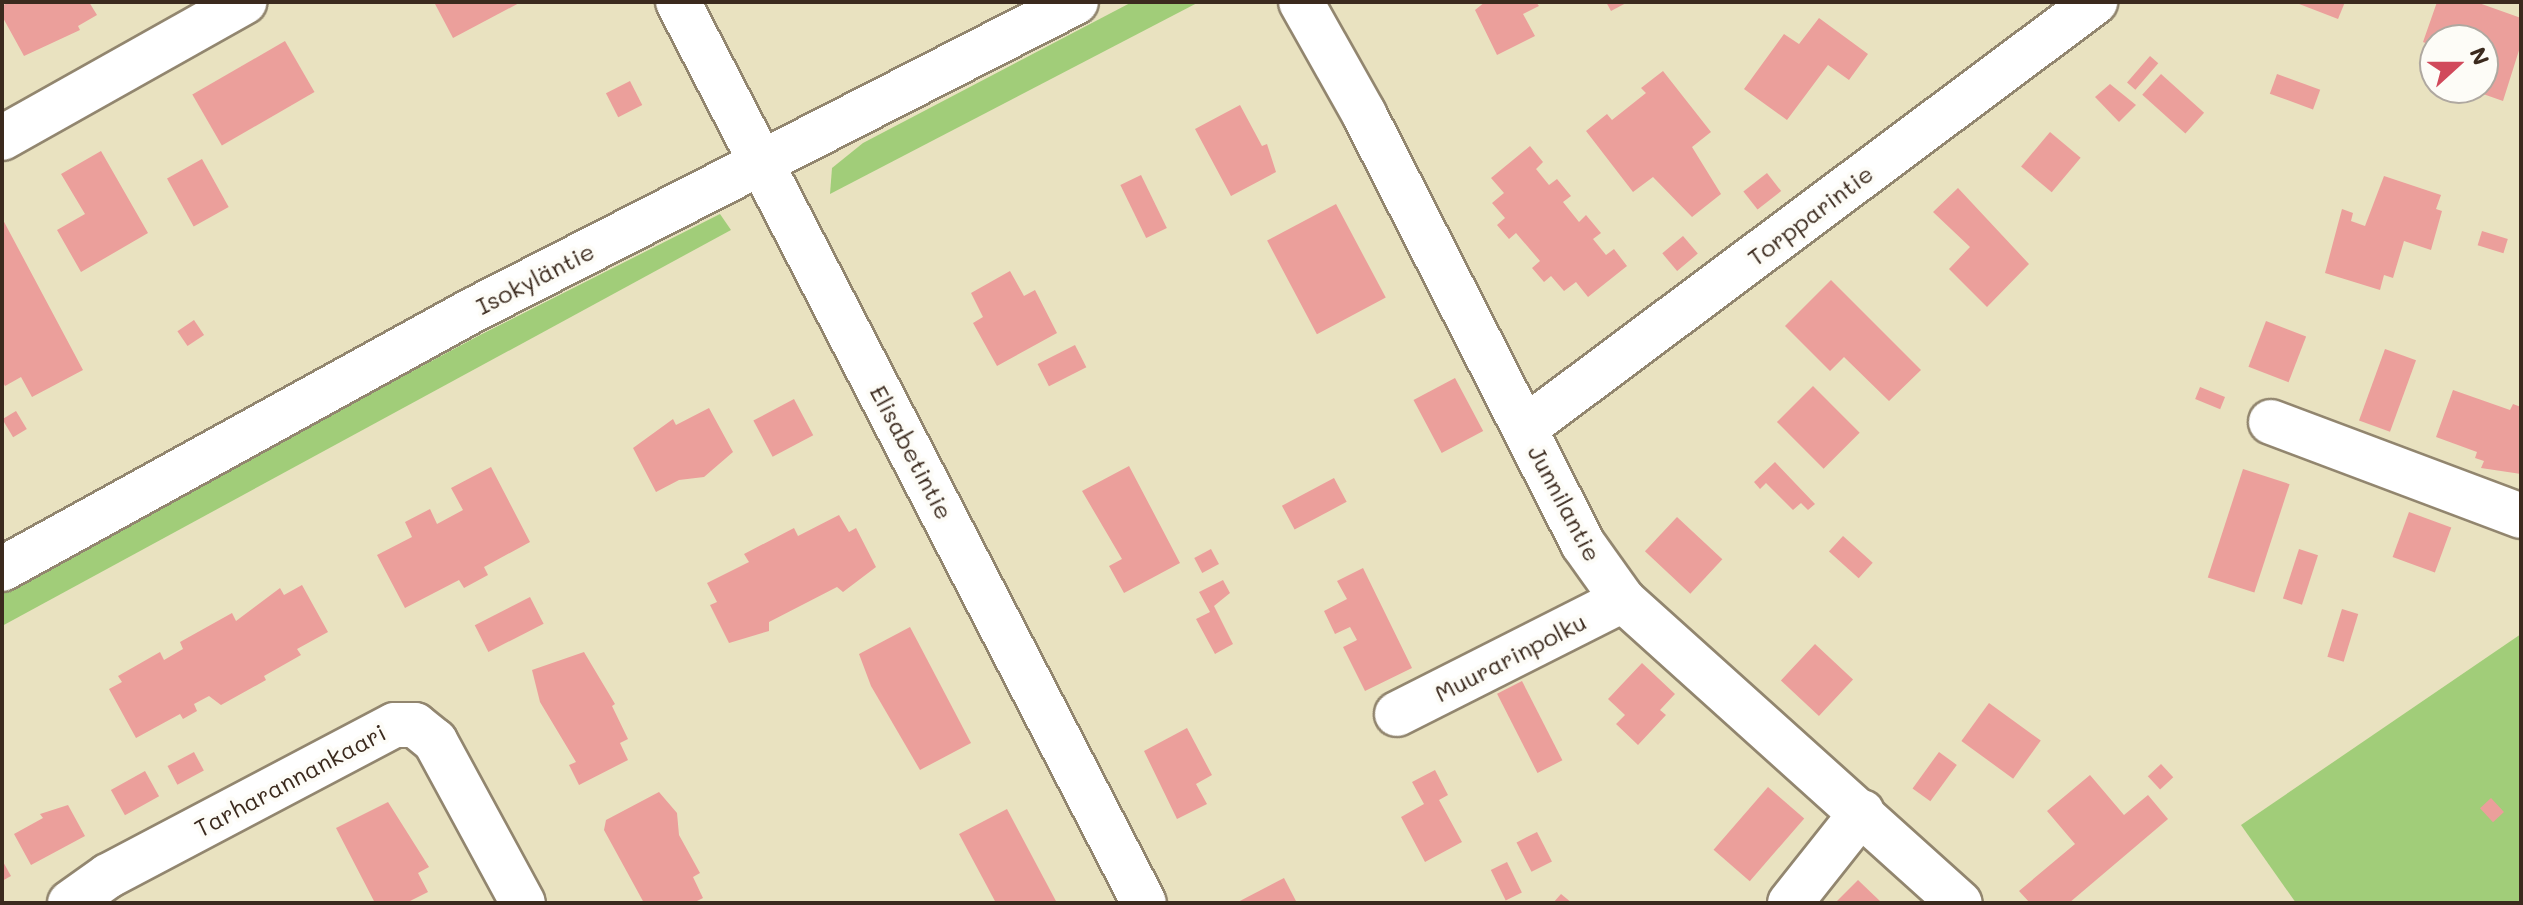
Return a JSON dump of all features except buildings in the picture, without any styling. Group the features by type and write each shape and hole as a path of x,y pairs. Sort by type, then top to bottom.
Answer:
{"street":[{"path":"2,138 244,2"},
{"name":"Elisabetintie","path":"678,2 1144,903"},
{"name":"Isokyläntie","path":"2,569 473,310 1076,2"},
{"name":"Junnilantie","path":"1301,2 1583,544 1623,600 1960,903"},
{"name":"Torpparintie","path":"1525,428 2095,2"},
{"path":"2271,422 2521,516"},
{"name":"Muurarinpolku","path":"1397,714 1623,600"},
{"name":"Tarharannankaari","path":"70,903 108,876 395,725 415,725 435,741 523,903"},
{"path":"1790,903 1862,812"}],"green space":[{"path":"1132,2 1199,2 830,194 832,168 863,143"},
{"path":"720,214 731,230 2,626 2,591 482,334"},
{"path":"2521,634 2521,903 2296,903 2241,825"}]}
